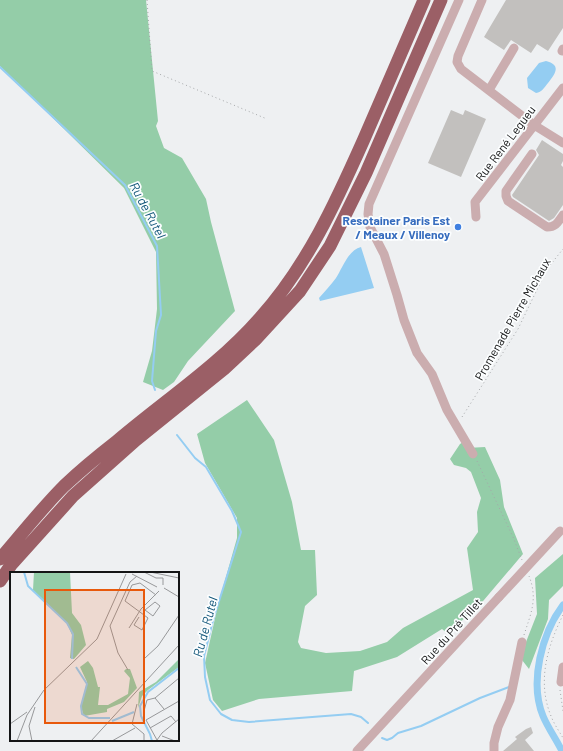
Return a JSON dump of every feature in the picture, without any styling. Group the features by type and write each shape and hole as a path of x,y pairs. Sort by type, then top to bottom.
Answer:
{"highway":[{"path":"0,559 33,520 64,487 116,441 216,362 240,340 276,299 307,254 334,205 424,0"},
{"path":"0,581 11,565 73,496 136,440 224,369 255,340 300,291 330,246 362,180 441,0"}],"street":[{"path":"459,0 369,204 368,214 370,227 384,254 404,320 417,353 432,374 447,410 473,454"},
{"path":"482,0 458,56 457,62 462,69 534,125 563,143"},
{"path":"489,90 514,48"},
{"name":"Rue René Legueu","path":"476,217 475,202 563,88"},
{"path":"532,154 506,191 508,201 547,227 552,227 557,224 563,215"},
{"path":"494,177 509,188"},
{"name":"Rue du Pré Tillet","path":"357,751 562,529"},
{"path":"494,751 494,743 498,727 510,700 522,642"},
{"path":"561,682 563,667"}],"path":[{"path":"147,0 152,71 267,119"},
{"name":"Promenade Pierre Michaux","path":"462,417 518,329 547,269 563,249"},
{"path":"473,454 513,537 524,564"},
{"path":"522,642 533,607 534,597 529,576"},
{"path":"563,615 549,649 545,666 544,680 551,716 563,738"},
{"path":"561,682 560,693 563,711"}],"green space":[{"path":"0,0 146,0 158,121 156,126 164,148 182,158 206,199 235,311 188,361 174,382 163,390 143,382 152,351 157,309 156,252 124,188 0,66"},
{"path":"247,400 274,440 292,502 301,550 315,550 317,595 305,606 298,642 301,648 326,653 360,651 387,642 403,628 473,590 467,548 478,532 477,512 481,498 471,472 466,468 454,465 450,459 460,444 465,441 467,448 485,447 500,480 504,507 523,554 478,607 447,633 442,629 397,657 354,671 352,691 259,699 222,711 213,700 205,663 218,605 237,538 237,518 205,463 197,434"},
{"path":"563,554 563,586 549,600 548,619 529,669 522,660 526,642 537,614 535,578"}],"water":[{"path":"546,61 554,65 556,70 544,88 540,92 536,93 528,88 527,78 539,63"},
{"path":"361,247 374,288 320,301 319,298 336,278 352,252"}],"building":[{"path":"506,0 563,0 563,28 548,51 537,44 531,53 511,40 504,50 484,37"},
{"path":"451,110 463,115 465,110 486,119 461,177 428,163"},
{"path":"542,140 563,154 563,161 561,165 563,167 563,205 554,218 549,221 512,195 539,155 536,150"},
{"path":"531,727 533,733 525,740 534,751 503,751 517,739 515,737"}],"waterway":[{"name":"Ru de Rutel","path":"0,67 125,185 157,246 161,315 156,331 152,381 155,390"},
{"name":"Ru de Rutel","path":"177,435 195,458 206,467 232,511 241,532 214,617 204,656 205,677 210,700 221,714 232,720 249,722 351,714 361,717 368,723"},
{"path":"562,751 543,716 537,688 540,658 544,643 549,629 563,605"},
{"name":"Ru de Rutel","path":"382,738 387,740 392,738 398,733 421,726 480,698 509,687"}],"place":[{"name":"Resotainer Paris Est / Meaux / Villenoy","path":"458,227"}]}
